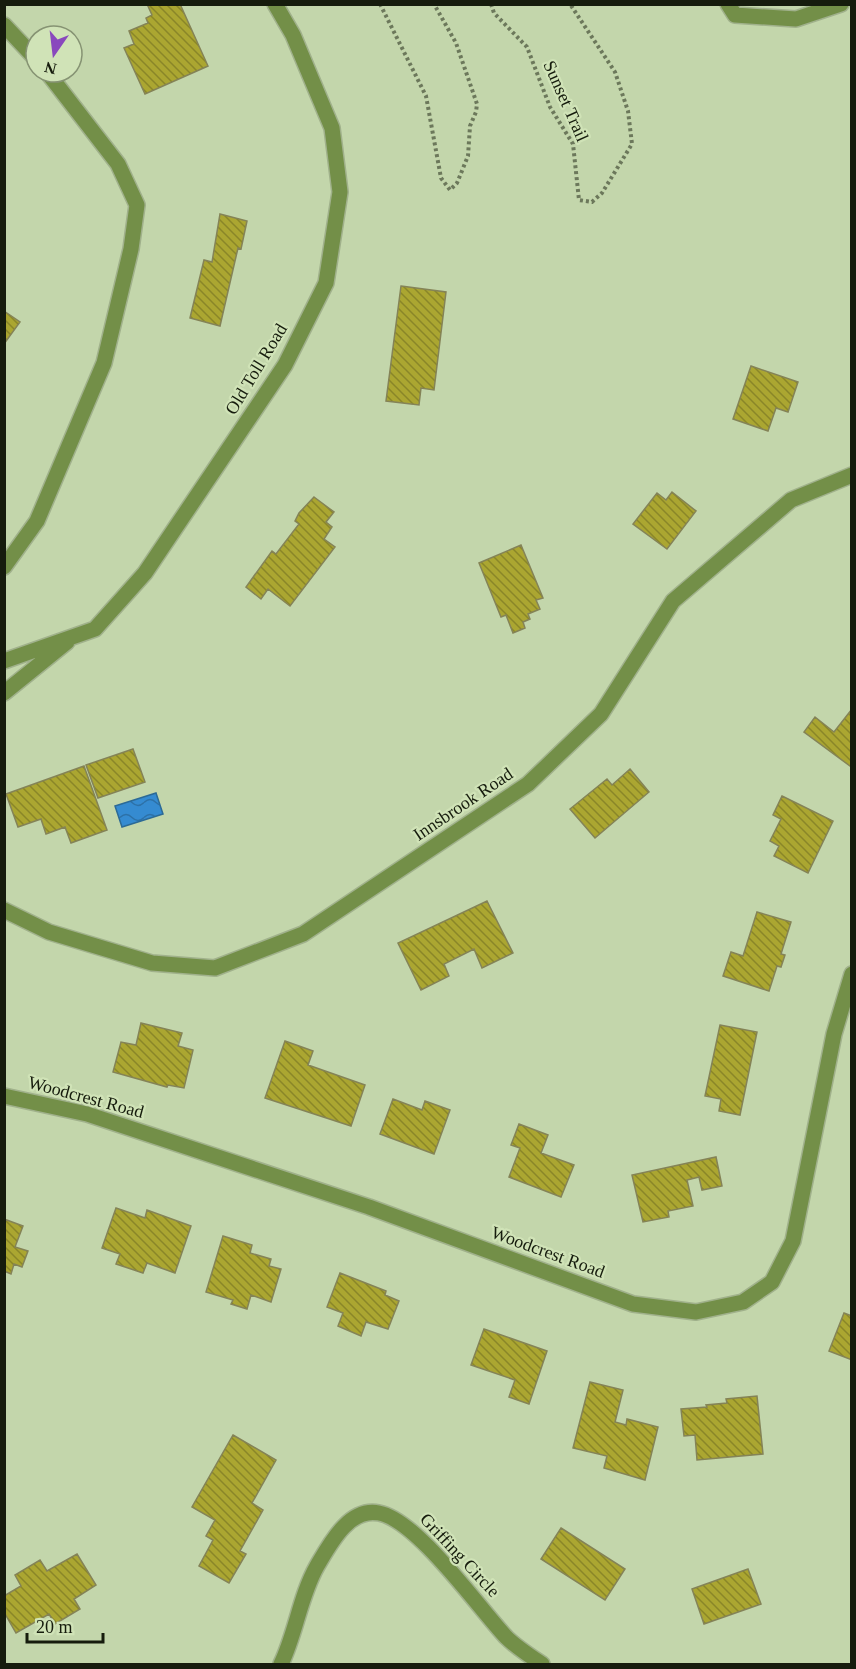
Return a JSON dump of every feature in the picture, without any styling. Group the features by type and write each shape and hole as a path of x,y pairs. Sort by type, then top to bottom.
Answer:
{"street":[{"name":"Old Toll Road","path":"4,660 95,629 145,573 285,365 326,283 340,192 332,128 293,35 275,4"},
{"path":"728,4 735,15 796,20 841,4"},
{"path":"4,25 24,46"},
{"path":"4,567 37,521 104,363 131,249 137,206 118,164 55,84"},
{"name":"Innsbrook Road","path":"4,910 49,932 152,963 215,968 303,934 528,784 601,714 673,601 791,500 852,475"},
{"path":"4,693 74,636"},
{"name":"Woodcrest Road","path":"4,1096 87,1113 369,1208 633,1304 696,1312 743,1302 772,1282 793,1241 834,1034 852,974"},
{"name":"Griffing Circle","path":"281,1665 316,1567 350,1520 364,1514 379,1512 403,1523 466,1588 507,1638 542,1665"}],"path":[{"path":"380,4 426,96 441,178 450,190 457,183 468,156 470,126 477,112 477,104 460,51 434,4"},
{"name":"Sunset Trail","path":"491,4 494,13 527,46 550,106 573,144 579,200 592,202 602,194 632,144 627,111 615,72 570,4"}],"water":[{"path":"156,793 163,814 122,827 115,806"}],"building":[{"path":"147,4 180,4 208,66 145,94 124,48 134,44 129,31 148,23 146,18 152,15"},
{"path":"220,214 247,221 241,249 238,248 220,326 190,318 204,260 212,262"},
{"path":"401,286 446,292 434,390 421,388 419,405 386,401"},
{"path":"4,311 20,322 4,344"},
{"path":"751,366 798,382 788,412 776,408 768,431 733,419"},
{"path":"672,492 696,511 667,549 633,524 657,493 666,500"},
{"path":"314,497 334,512 326,522 332,527 324,539 335,547 290,606 268,589 261,599 246,587 272,551 276,554 299,524 295,521 299,513"},
{"path":"521,545 543,598 536,600 540,609 528,614 530,619 523,622 525,628 513,633 506,615 501,617 479,563"},
{"path":"852,709 852,764 850,766 804,732 815,717 834,732"},
{"path":"133,749 145,782 98,798 86,765"},
{"path":"84,766 107,830 71,843 65,827 46,834 41,819 18,827 6,794"},
{"path":"630,769 649,792 595,838 570,809 607,779 612,785"},
{"path":"782,796 833,821 808,873 774,856 779,846 770,841 781,819 773,815"},
{"path":"487,901 513,953 482,968 474,949 444,964 449,976 421,990 398,943"},
{"path":"757,912 791,922 781,954 785,955 781,967 777,966 769,991 723,976 731,952 743,956"},
{"path":"141,1023 182,1033 178,1046 193,1050 184,1088 168,1085 167,1087 113,1072 121,1042 136,1045"},
{"path":"720,1025 757,1032 740,1115 719,1111 721,1099 705,1096"},
{"path":"285,1041 313,1051 308,1065 365,1085 351,1126 265,1098"},
{"path":"393,1099 422,1110 425,1101 450,1110 434,1154 380,1134"},
{"path":"519,1124 548,1135 541,1153 574,1165 561,1197 509,1177 520,1148 511,1145"},
{"path":"716,1157 722,1186 702,1190 699,1177 687,1180 693,1206 668,1211 669,1217 643,1222 632,1175"},
{"path":"116,1208 145,1218 147,1210 191,1226 175,1273 147,1263 143,1273 116,1264 120,1254 102,1248"},
{"path":"4,1219 23,1226 15,1247 28,1251 22,1267 14,1264 11,1274 4,1271"},
{"path":"223,1236 252,1245 250,1253 271,1259 269,1266 281,1269 271,1302 251,1295 247,1309 231,1304 233,1300 206,1292"},
{"path":"340,1273 386,1291 385,1295 399,1301 388,1329 366,1322 361,1336 338,1326 343,1313 327,1307"},
{"path":"844,1313 852,1316 852,1360 829,1351"},
{"path":"484,1329 547,1351 529,1404 509,1397 515,1380 471,1365"},
{"path":"590,1382 623,1390 615,1422 626,1425 627,1419 658,1427 645,1480 604,1468 607,1456 573,1448"},
{"path":"757,1396 763,1454 697,1460 695,1435 684,1436 681,1409 707,1407 706,1405 727,1403 726,1399"},
{"path":"233,1435 276,1460 252,1503 263,1510 240,1551 246,1554 229,1583 199,1566 213,1540 206,1536 215,1520 192,1507"},
{"path":"561,1528 625,1569 605,1600 541,1559"},
{"path":"77,1554 96,1585 74,1599 80,1609 55,1624 49,1614 16,1633 4,1612 4,1596 21,1586 15,1575 40,1560 47,1571"},
{"path":"748,1569 761,1604 704,1624 692,1589"}]}
